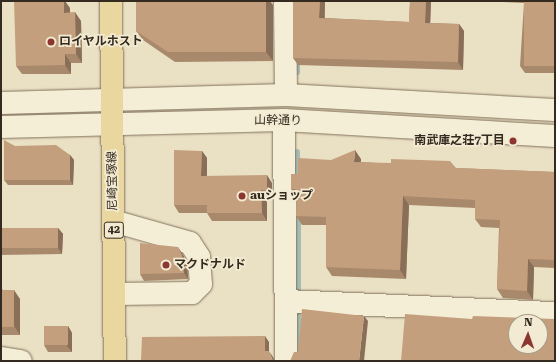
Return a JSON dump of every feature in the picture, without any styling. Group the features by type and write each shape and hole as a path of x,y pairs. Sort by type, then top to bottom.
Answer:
{"main road":[{"name":"尼崎宝塚線","path":"111,1 115,361"}],"street":[{"path":"285,1 286,95"},
{"path":"1,103 112,98 286,95 555,110"},
{"path":"284,120 286,361"},
{"name":"山幹通り","path":"1,127 284,120 555,136"},
{"path":"113,221 190,242 199,257 201,284 192,293 114,294"},
{"path":"286,302 555,313"},
{"path":"1,358 21,361"}],"building":[{"name":"ロイヤルホスト","path":"14,1 64,1 64,13 75,12 76,54 65,54 65,65 16,66"},
{"path":"136,1 266,1 266,52 168,52 136,31"},
{"path":"293,1 320,1 319,18 409,22 410,1 426,1 425,23 459,24 458,62 293,58"},
{"path":"524,1 555,1 555,66 524,66"},
{"path":"4,140 15,146 56,145 70,155 70,180 4,180"},
{"path":"174,150 202,151 201,176 267,175 267,190 261,190 262,213 207,213 207,205 174,205"},
{"path":"355,150 354,162 391,163 391,159 450,161 456,168 555,172 555,260 528,259 527,291 497,289 500,220 475,219 475,200 403,196 400,270 326,267 326,217 296,216 297,189 291,189 291,174 298,174 298,158 331,160"},
{"path":"1,228 58,228 58,248 1,248"},
{"name":"マクドナルド","path":"140,243 178,247 182,255 184,273 140,274"},
{"path":"1,290 14,290 14,327 1,327"},
{"path":"302,309 364,316 359,361 290,361 294,352 298,352"},
{"path":"405,314 472,319 473,316 508,317 508,354 548,354 548,319 555,319 555,361 401,361"},
{"path":"44,326 68,326 68,345 44,345"},
{"path":"265,336 265,351 269,351 273,361 141,360 142,337"}],"waterway":[{"path":"297,55 297,72"},
{"path":"297,152 297,182"},
{"path":"298,211 298,292"},
{"path":"298,310 298,361"}],"place":[{"name":"ロイヤルホスト","path":"51,42"},
{"name":"南武庫之荘7丁目","path":"513,141"},
{"name":"auショップ","path":"242,196"},
{"name":"マクドナルド","path":"166,265"}]}
